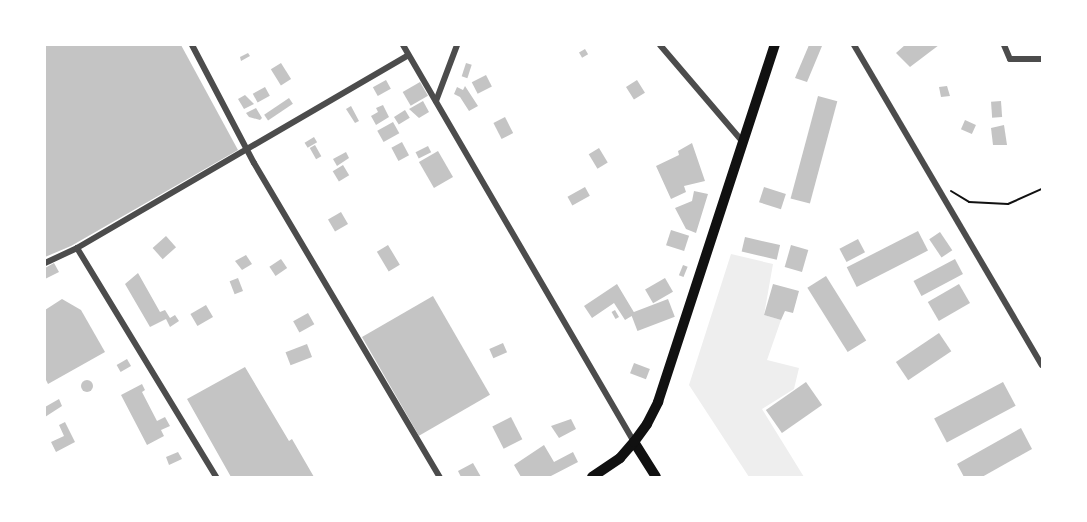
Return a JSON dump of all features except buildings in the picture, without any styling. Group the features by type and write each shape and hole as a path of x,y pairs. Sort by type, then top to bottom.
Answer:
{"highway":[{"path":"592,477 620,458 647,424 658,402 775,45"},
{"path":"634,442 656,477"}],"street":[{"path":"192,45 247,148 440,477"},
{"path":"403,45 634,442"},
{"path":"436,101 457,45"},
{"path":"660,45 742,141"},
{"path":"854,45 1042,365"},
{"path":"1004,45 1010,59 1042,59"},
{"path":"45,263 77,248 408,54"},
{"path":"77,248 216,477"}],"path":[{"path":"933,180 969,202 1008,204 1042,189"}],"shaded area":[{"path":"731,254 773,264 764,315 781,320 767,360 799,368 794,389 762,409 804,477 749,477 689,385"}]}
